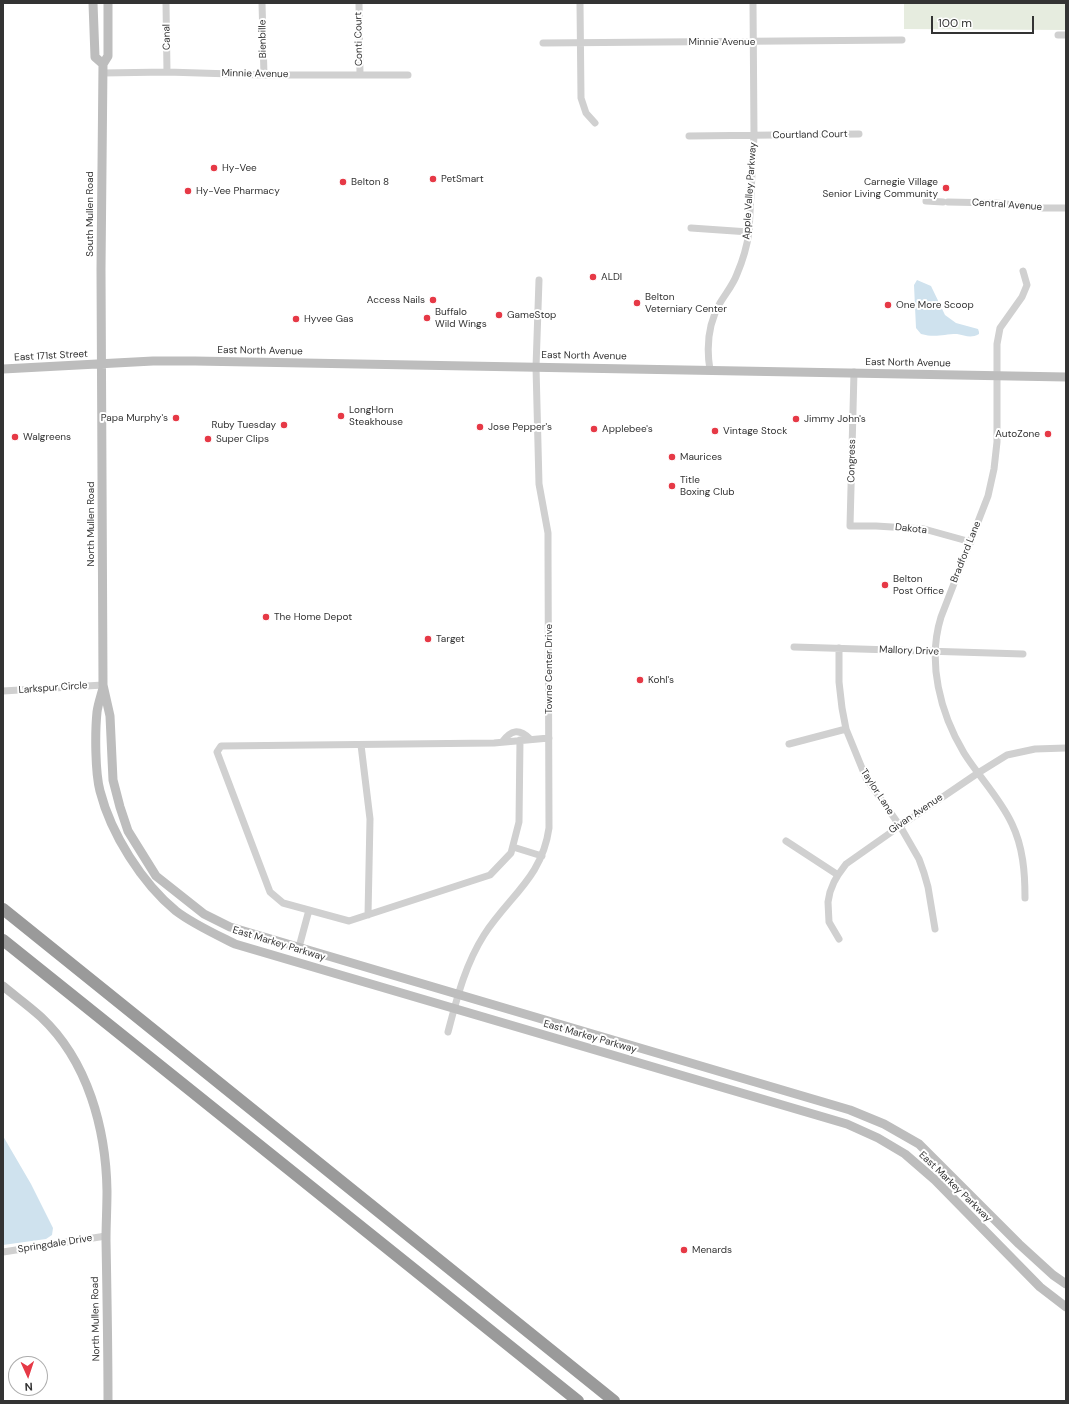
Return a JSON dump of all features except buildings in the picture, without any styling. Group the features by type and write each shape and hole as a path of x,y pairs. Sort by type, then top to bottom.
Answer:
{"highway":[{"path":"3,909 614,1401"},
{"path":"3,940 578,1401"}],"street":[{"name":"South Mullen Road","path":"93,3 95,56 103,69"},
{"name":"South Mullen Road","path":"101,364 103,69 108,56 108,3"},
{"name":"Canal","path":"166,3 167,72"},
{"name":"Bienbille","path":"262,3 264,75"},
{"name":"Conti Court","path":"359,3 360,75"},
{"path":"580,3 582,98 586,113 596,123"},
{"name":"Apple Valley Parkway","path":"710,370 708,347 711,324 715,313 737,274 745,253 749,232 754,135 753,3"},
{"name":"Minnie Avenue","path":"543,43 902,40"},
{"name":"Minnie Avenue","path":"103,69 264,75 408,75"},
{"name":"Courtland Court","path":"689,136 860,134"},
{"name":"Central Avenue","path":"926,202 1066,208"},
{"path":"691,228 749,232"},
{"name":"Bradford Lane","path":"1023,271 1027,285 1022,297 1000,328 997,344 997,442 994,469 988,496 941,617 936,633 935,663 939,690 946,714 957,740 1006,813 1018,838 1024,866 1025,898"},
{"name":"Towne Center Drive","path":"448,1032 464,975 484,935 505,907 524,887 538,865 547,843 550,828 548,533 539,484 536,367 539,280"},
{"name":"East North Avenue","path":"101,364 153,361 195,361 1066,377"},
{"name":"East 171st Street","path":"3,369 101,364"},
{"name":"North Mullen Road","path":"101,364 103,685"},
{"name":"Congress","path":"850,526 854,372"},
{"name":"Dakota","path":"850,526 924,529 971,542"},
{"name":"Mallory Drive","path":"794,647 1023,654"},
{"name":"Taylor Lane","path":"840,648 839,682 846,729 866,778 900,826 919,859 924,873 935,929"},
{"name":"Larkspur Circle","path":"3,691 103,685"},
{"name":"East Markey Parkway","path":"103,685 110,716 113,780 128,831 156,876 204,914 230,926 850,1110 884,1124 919,1144 1019,1244 1053,1275 1066,1284"},
{"name":"East Markey Parkway","path":"103,685 97,711 97,758 100,790 110,824 144,878 177,911 202,927 234,944 847,1124 878,1138 905,1154 935,1180 1040,1287 1066,1307"},
{"path":"789,744 846,729"},
{"path":"502,742 511,733 518,732 524,733 530,739"},
{"path":"520,740 519,822 511,853 490,875 349,921 283,903 270,892 217,752 221,746 502,742 520,740 530,739 549,738"},
{"path":"361,745 370,819 368,915"},
{"name":"Givan Avenue","path":"839,939 829,922 828,910 830,892 838,875 846,864 978,772 1007,755 1035,749 1066,748"},
{"path":"786,841 838,875"},
{"path":"513,846 542,856"},
{"path":"299,947 309,910"},
{"path":"3,986 40,1016 59,1038 70,1054 88,1088 95,1106 102,1136 107,1190 106,1236"},
{"name":"North Mullen Road","path":"106,1236 108,1401"},
{"name":"Springdale Drive","path":"3,1252 106,1236"}],"shaded area":[{"path":"904,3 1066,3 1066,30 904,29"}],"water":[{"path":"917,280 931,286 945,315 956,323 978,329 979,334 970,336 957,334 935,336 921,334 916,328 914,285"},
{"path":"3,1136 31,1184 53,1228 52,1235 46,1239 3,1245"}],"waterway":[{"path":"3,1277 3,1283"}],"place":[{"name":"Hy-Vee","path":"214,168"},
{"name":"PetSmart","path":"433,179"},
{"name":"Belton 8","path":"343,182"},
{"name":"Carnegie Village Senior Living Community","path":"946,188"},
{"name":"Hy-Vee Pharmacy","path":"188,191"},
{"name":"ALDI","path":"593,277"},
{"name":"Access Nails","path":"433,300"},
{"name":"Belton Veterniary Center","path":"637,303"},
{"name":"One More Scoop","path":"888,305"},
{"name":"GameStop","path":"499,315"},
{"name":"Buffalo Wild Wings","path":"427,318"},
{"name":"Hyvee Gas","path":"296,319"},
{"name":"LongHorn Steakhouse","path":"341,416"},
{"name":"Papa Murphy's","path":"176,418"},
{"name":"Jimmy John's","path":"796,419"},
{"name":"Ruby Tuesday","path":"284,425"},
{"name":"Jose Pepper's","path":"480,427"},
{"name":"Applebee's","path":"594,429"},
{"name":"Vintage Stock","path":"715,431"},
{"name":"AutoZone","path":"1048,434"},
{"name":"Walgreens","path":"15,437"},
{"name":"Super Clips","path":"208,439"},
{"name":"Maurices","path":"672,457"},
{"name":"Title Boxing Club","path":"672,486"},
{"name":"Belton Post Office","path":"885,585"},
{"name":"The Home Depot","path":"266,617"},
{"name":"Target","path":"428,639"},
{"name":"Kohl's","path":"640,680"},
{"name":"Menards","path":"684,1250"}]}
